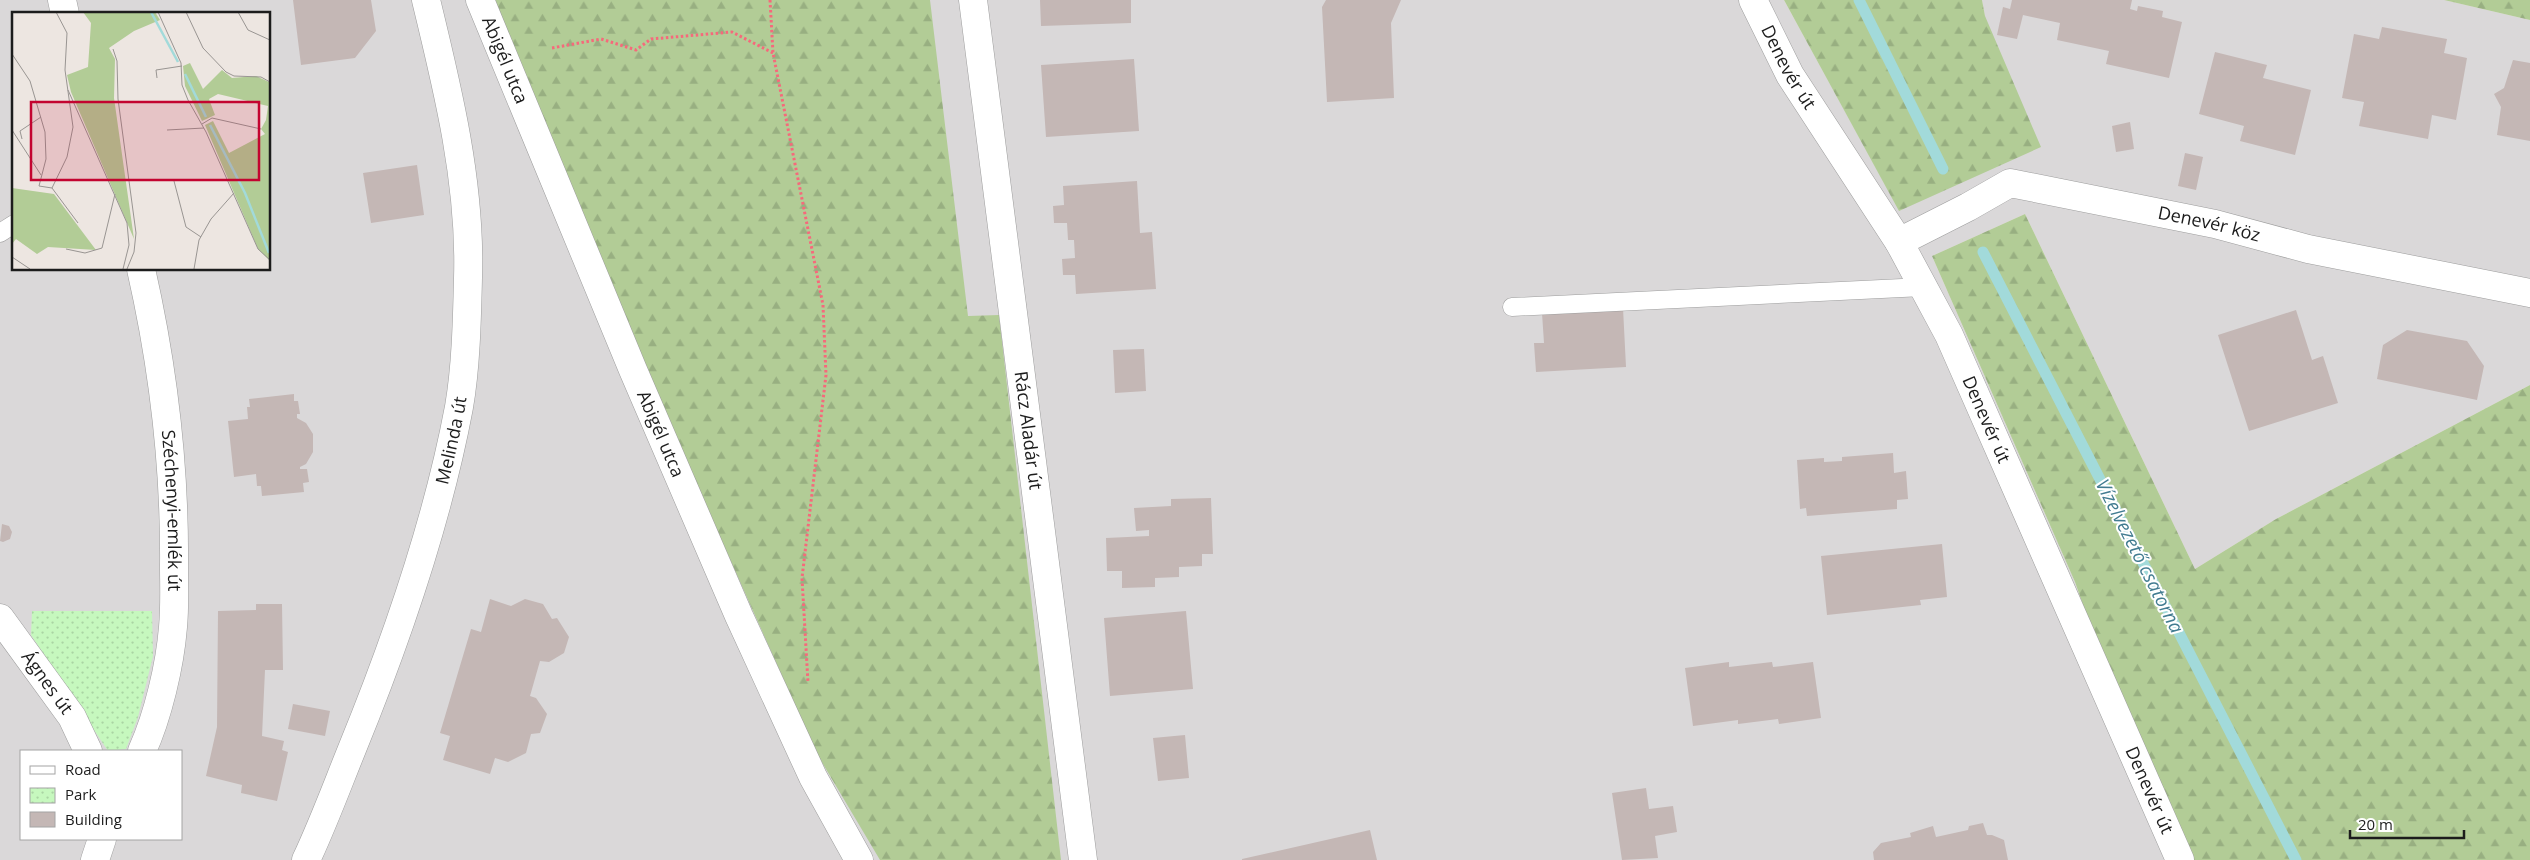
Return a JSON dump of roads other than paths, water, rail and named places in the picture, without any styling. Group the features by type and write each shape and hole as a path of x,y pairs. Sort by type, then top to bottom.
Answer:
{"street":[{"name":"Melinda út","path":"306,860 370,705 406,606 435,504 459,406 468,276 461,168 426,0"},
{"name":"Abigél utca","path":"480,0 633,370 738,616 813,777 859,860"},
{"name":"Rácz Aladár út","path":"973,0 1083,860"},
{"name":"Denevér út","path":"1753,0 1790,75 1899,242 1949,335 2180,860"},
{"name":"Denevér köz","path":"1899,242 2010,183 2215,224 2308,249 2530,293"},
{"name":"Széchenyi-emlék út","path":"141,270 155,332 166,416 173,486 174,550 173,627 163,686 142,750"},
{"name":"Ágnes út","path":"0,618 72,717 88,750"},
{"path":"95,860 102,840"}],"lane":[{"path":"0,234 12,225"},
{"path":"1512,307 1923,287"}],"waterway":[{"name":"Vízelvezető csatorna","path":"1859,0 1943,169"},
{"name":"Vízelvezető csatorna","path":"1983,252 2296,860"}]}
